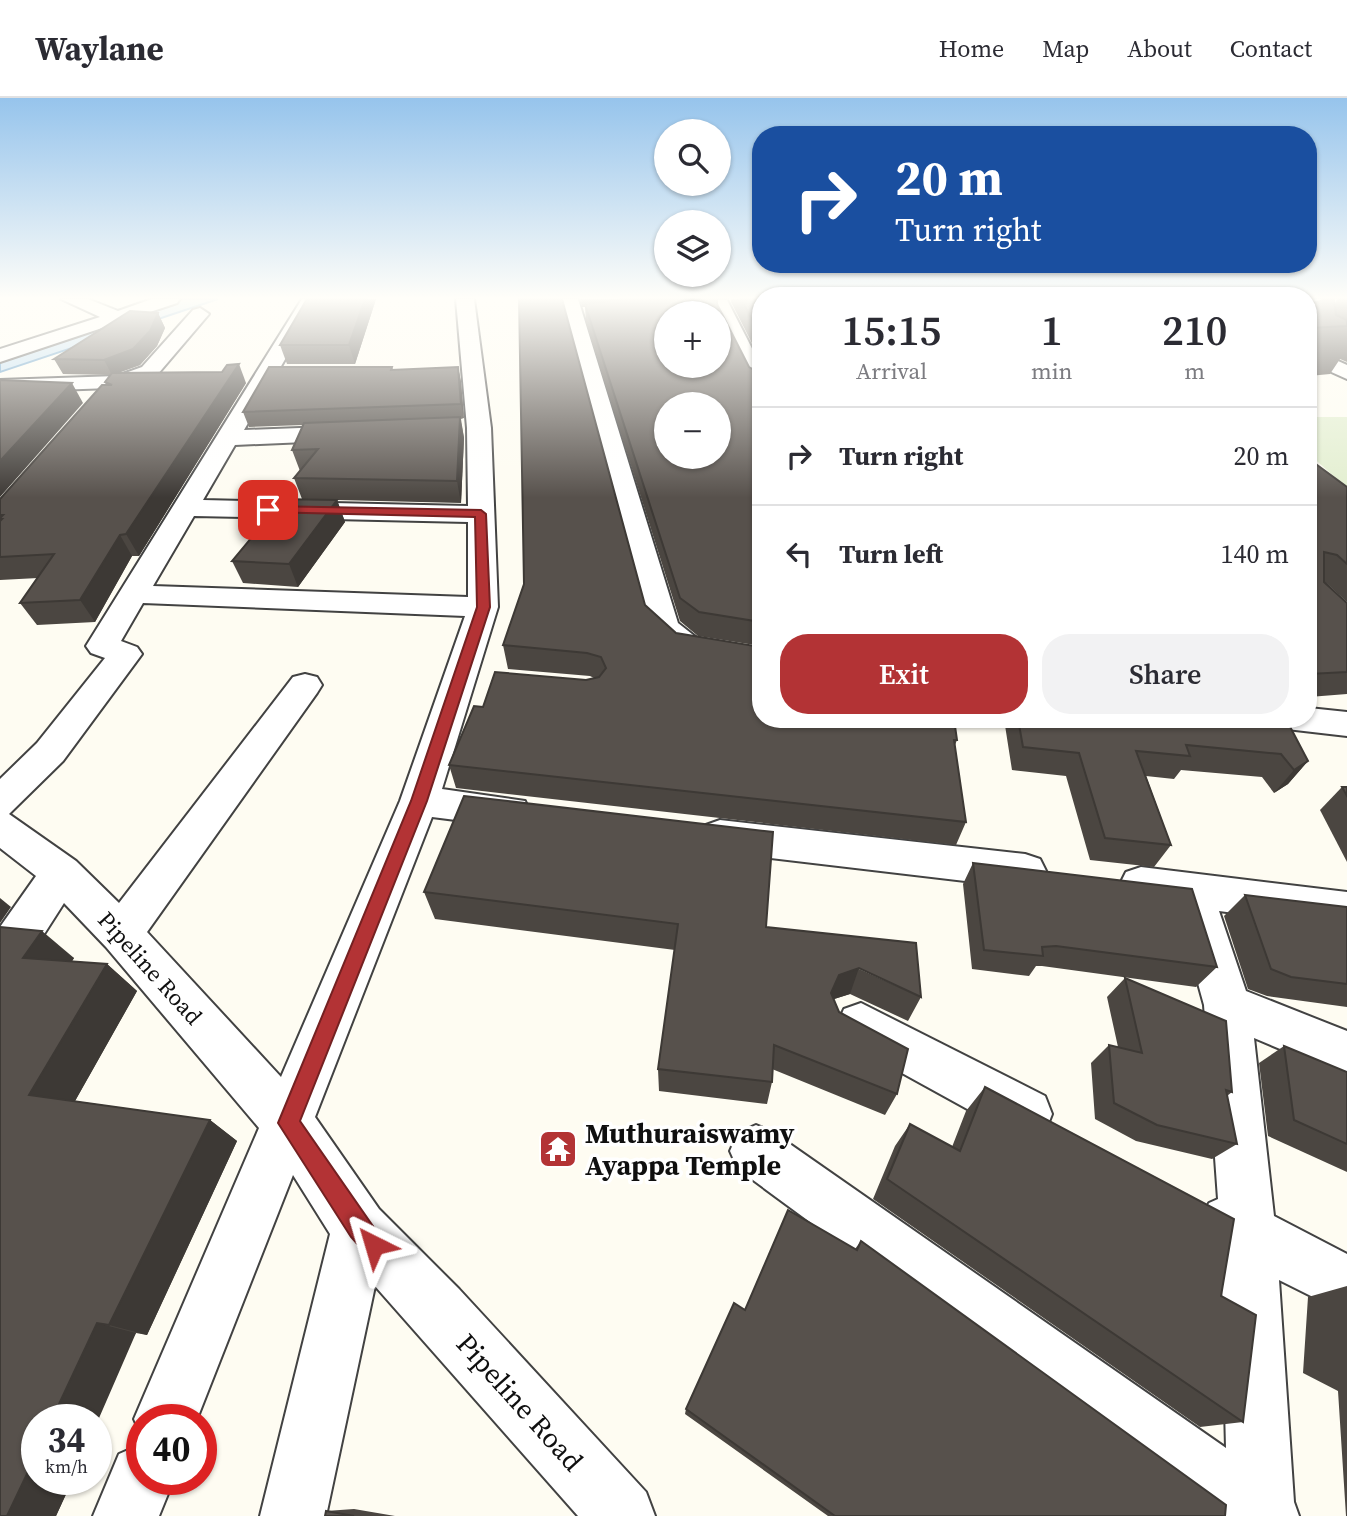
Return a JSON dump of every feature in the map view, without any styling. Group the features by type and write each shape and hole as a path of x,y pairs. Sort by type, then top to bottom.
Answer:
{"street":[{"path":"97,405 115,384 149,372 155,365"},
{"path":"0,802 50,752 126,654 102,646 272,365"},
{"path":"172,1404 419,801 473,680 483,607 481,514 465,428 461,365"},
{"path":"587,365 664,627 687,647 752,658"},
{"path":"1331,365 1347,373"},
{"path":"1317,379 1347,373"},
{"path":"0,386 115,384 184,379"},
{"path":"229,438 381,432"},
{"path":"188,508 481,514"},
{"path":"132,594 483,607"},
{"path":"121,934 304,685"},
{"path":"1317,721 1347,724"},
{"path":"419,801 543,815"},
{"name":"Pipeline Road","path":"0,826 61,873 121,934 289,1123 359,1229 438,1310 622,1516"},
{"path":"681,831 1068,875"},
{"path":"0,964 61,873"},
{"path":"1110,880 1347,910"},
{"path":"1192,890 1227,1005 1248,1233 1263,1515"},
{"path":"1227,1005 1347,1054"},
{"path":"849,1018 1067,1136"},
{"path":"756,1151 1263,1515"},
{"path":"1187,1201 1347,1285"},
{"path":"293,1516 359,1229"},
{"path":"126,1516 135,1495"}],"green space":[{"path":"1317,417 1347,417 1347,488 1317,461"}],"water":[{"path":"0,365 20,365 0,372"}],"building":[{"path":"227,365 238,365 126,534 120,535 80,600 20,603 54,554 0,557 0,518 3,515 0,515 0,499 102,385 112,385 105,382 112,373 222,372"},
{"path":"520,365 580,365 645,605 676,633 752,646 752,728 955,728 957,740 954,740 966,822 449,765 474,706 483,707 495,672 586,680 599,677 606,668 601,657 587,653 503,645 524,584"},
{"path":"605,365 654,365 654,378 731,378 731,365 748,365 752,369 752,621 699,612 680,598"},
{"path":"269,367 392,367 391,370 458,367 461,404 243,412"},
{"path":"0,380 72,383 0,461"},
{"path":"460,417 457,481 294,478 318,449 292,450 304,423"},
{"path":"1317,465 1347,487 1347,564 1337,555 1324,552 1324,582 1347,603 1347,672 1317,674"},
{"path":"277,499 337,500 289,564 232,561 267,519 261,519"},
{"path":"1020,728 1291,728 1308,761 1294,770 1281,754 1186,745 1190,756 1136,751 1171,845 1105,838 1079,753 1023,747"},
{"path":"464,796 773,832 766,927 916,943 921,997 859,968 839,975 831,993 839,1012 908,1049 897,1094 774,1045 772,1082 658,1069 678,924 424,892"},
{"path":"973,863 1192,889 1217,967 1056,946 1042,947 1043,956 984,950"},
{"path":"1245,895 1347,907 1347,984 1291,977 1271,969"},
{"path":"0,927 42,931 23,958 107,964 29,1095 210,1120 109,1325 97,1323 59,1404 21,1404 21,1487 7,1516 0,1516"},
{"path":"1125,978 1226,1021 1232,1092 1226,1090 1237,1144 1157,1125 1114,1103 1109,1045 1142,1053"},
{"path":"1284,1046 1347,1072 1347,1144 1294,1120"},
{"path":"985,1087 1234,1219 1221,1296 1256,1315 1243,1422 887,1179 910,1124 960,1151"},
{"path":"788,1210 857,1250 861,1241 1226,1505 1225,1516 835,1516 686,1409 734,1303 745,1310"},
{"path":"326,1511 354,1516 325,1516"}],"place":[{"name":"Muthuraiswamy Ayappa Temple","path":"558,1149"}],"route":[{"path":"268,510 481,514 483,607 419,801 289,1123 359,1229 374,1245"}]}
